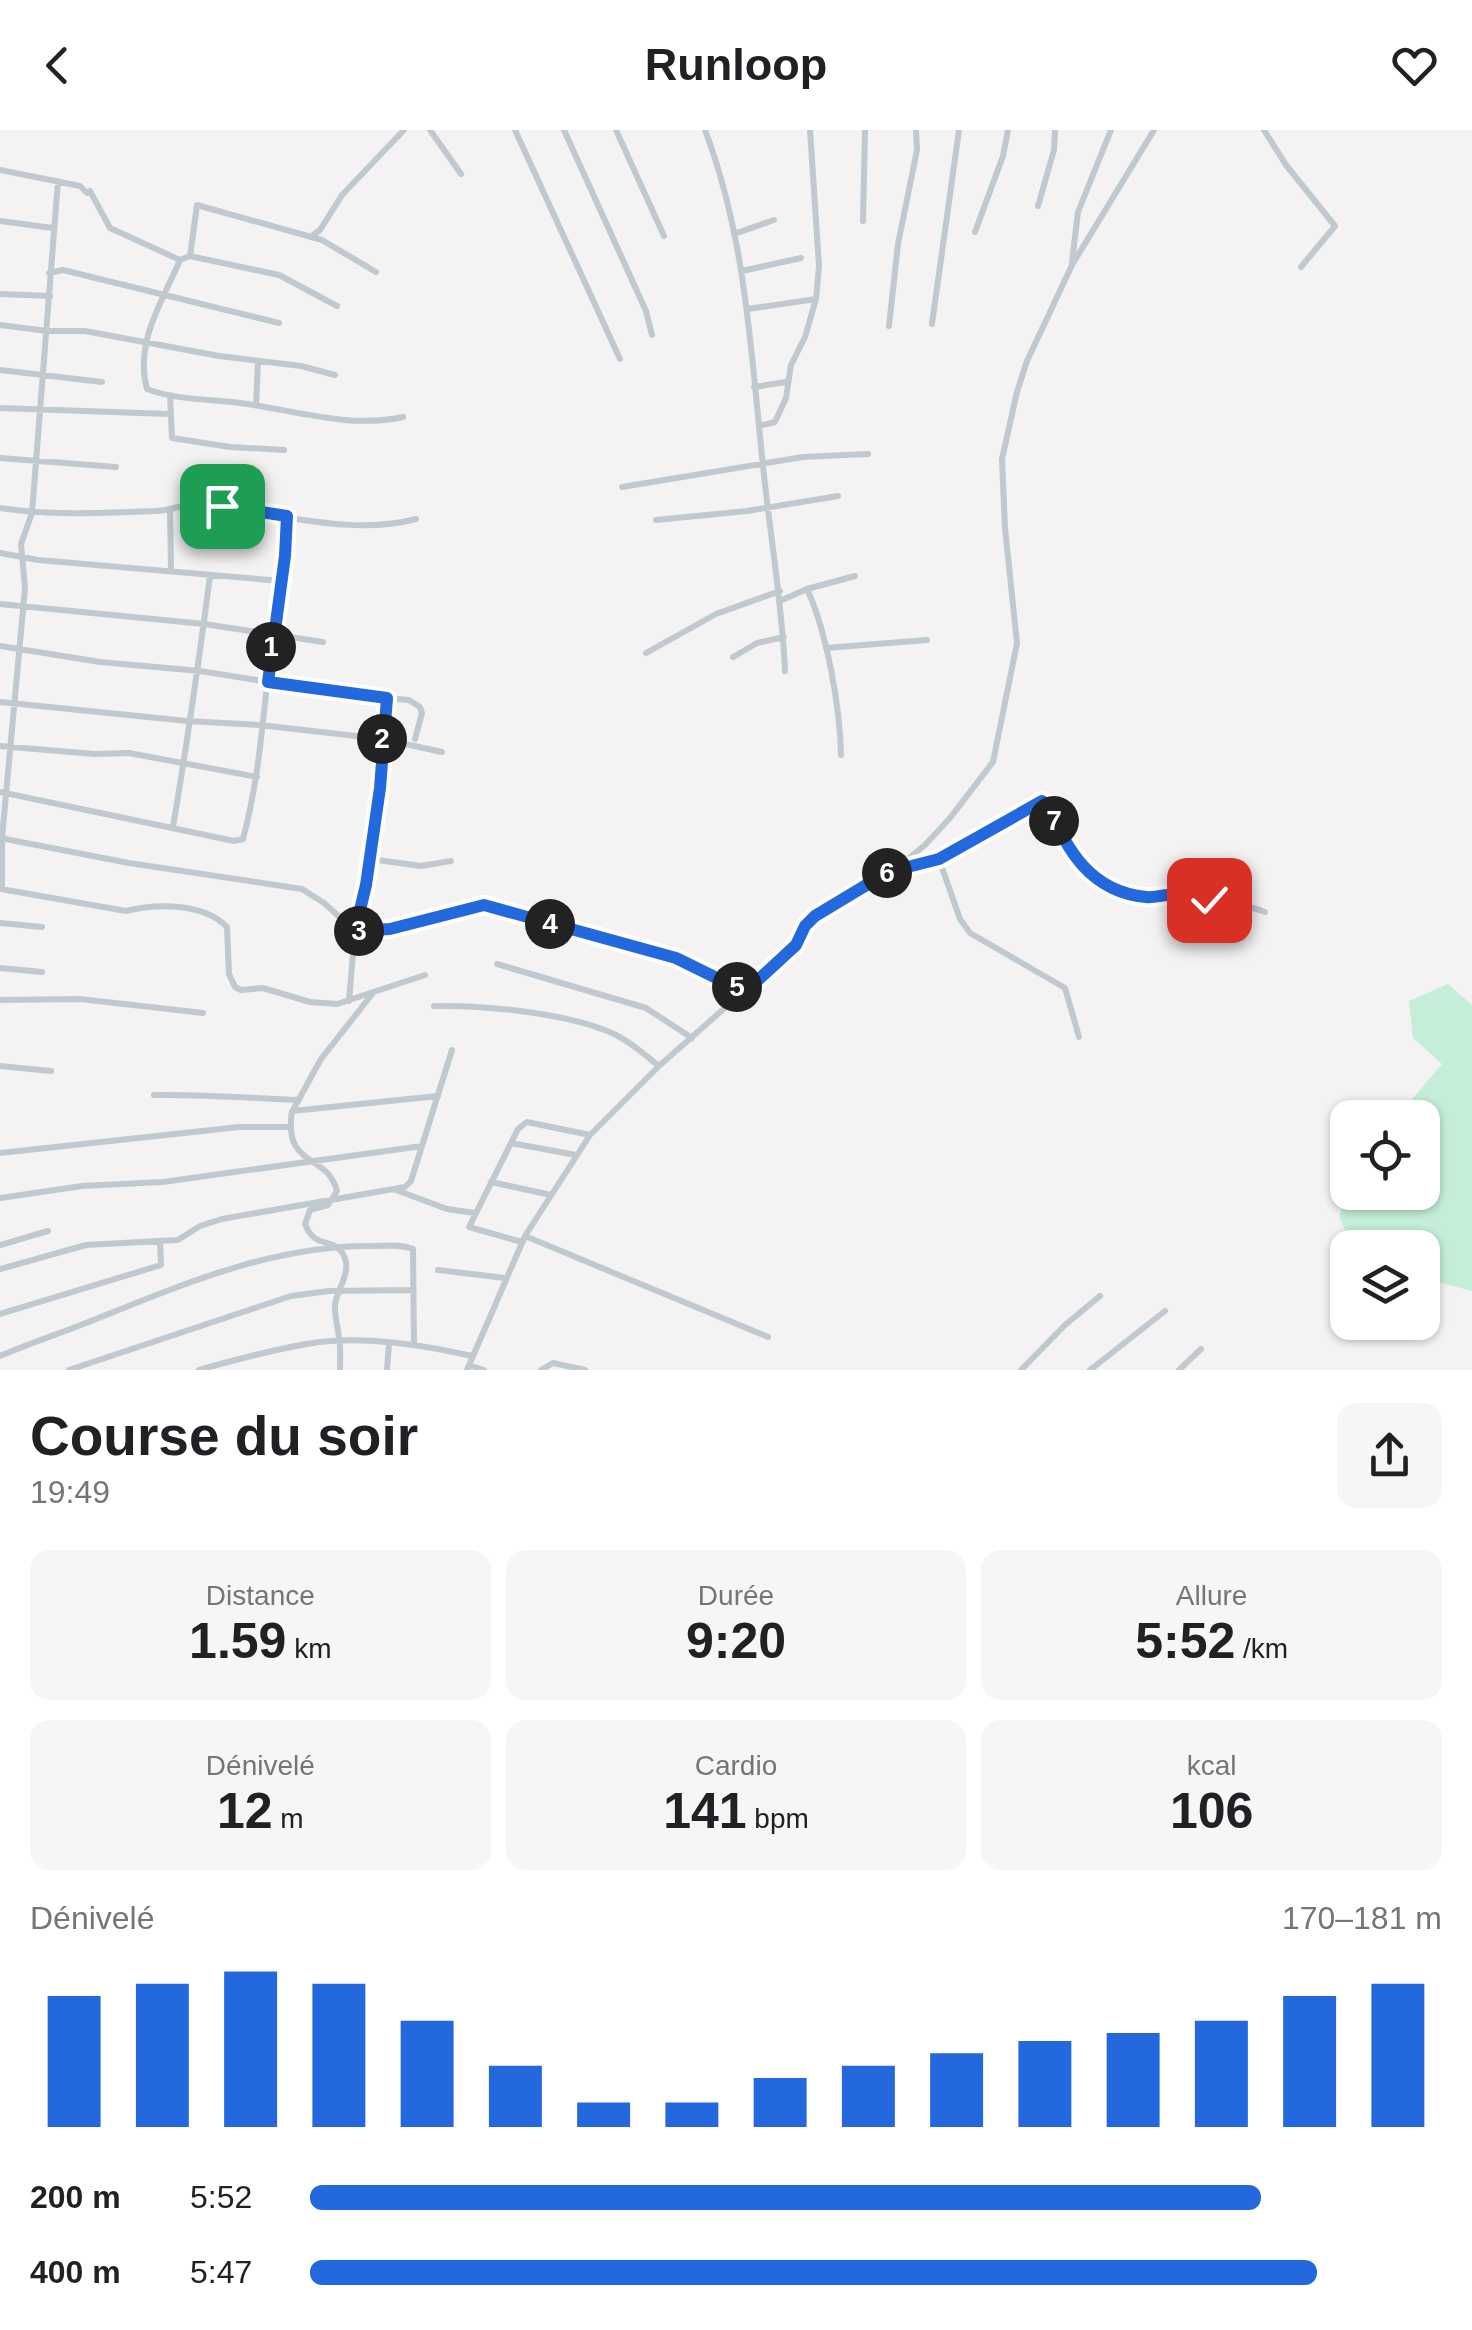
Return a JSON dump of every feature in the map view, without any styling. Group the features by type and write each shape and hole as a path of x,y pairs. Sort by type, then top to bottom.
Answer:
{"street":[{"path":"310,237 320,230 342,195 404,130"},
{"path":"430,130 462,174"},
{"path":"515,130 620,359"},
{"path":"564,130 646,311 652,335"},
{"path":"616,130 664,236"},
{"path":"705,130 719,167 748,309 767,507 782,600 785,671"},
{"path":"759,426 772,424 787,396 786,382 816,299 819,266 810,130"},
{"path":"864,221 865,130"},
{"path":"889,326 898,244 917,150 916,130"},
{"path":"932,324 959,130"},
{"path":"974,232 1003,156 1008,130"},
{"path":"1038,206 1052,160 1055,130"},
{"path":"1072,266 1078,212 1111,130"},
{"path":"484,1370 468,1368 505,1278 523,1239 590,1135 660,1066 796,945 809,921 925,845 988,769 997,750 1017,625 1005,528 1002,460 1027,361 1072,266 1154,130"},
{"path":"1264,130 1335,226 1300,267"},
{"path":"0,170 80,186 87,193 90,190 115,232 180,260"},
{"path":"58,181 32,513 22,537 26,576 16,703 3,792 1,889 126,911 139,906 181,907 206,914 227,927 229,974 235,988 242,990 263,988 328,1004 425,975"},
{"path":"190,256 197,206 334,245 376,272"},
{"path":"734,234 774,220"},
{"path":"0,221 54,228"},
{"path":"336,306 279,275 190,256 180,260 152,317 146,386 170,395 352,422 403,417"},
{"path":"742,271 802,258"},
{"path":"49,273 63,270 279,323"},
{"path":"0,294 50,296"},
{"path":"748,309 816,299"},
{"path":"0,325 85,331 335,375"},
{"path":"256,405 258,362"},
{"path":"0,370 102,382"},
{"path":"754,387 786,382"},
{"path":"170,395 172,438 284,450"},
{"path":"0,408 168,414"},
{"path":"622,487 762,462 868,454"},
{"path":"0,458 116,467"},
{"path":"656,520 838,496"},
{"path":"0,508 32,513 222,506 380,527 416,519"},
{"path":"170,510 171,572"},
{"path":"3,792 234,841 243,839 257,777 287,516"},
{"path":"0,553 38,560 281,581"},
{"path":"173,827 187,721 200,670 210,576"},
{"path":"782,600 855,576"},
{"path":"807,589 819,615 826,648 841,755"},
{"path":"646,654 716,614 780,591"},
{"path":"0,604 204,624 323,642"},
{"path":"732,656 757,643 784,637"},
{"path":"826,648 927,640"},
{"path":"0,646 409,700 422,713 415,739"},
{"path":"348,1001 355,931 380,788 387,698"},
{"path":"0,702 260,725 382,739 442,752"},
{"path":"0,746 129,753 257,777"},
{"path":"888,872 939,859 1045,801 1062,840 1076,859 1087,873 1112,889 1147,898 1168,894 1237,901 1265,912"},
{"path":"1,838 302,890 324,903 355,931 390,929 484,905 676,958 745,992"},
{"path":"370,859 420,866 451,861"},
{"path":"939,859 960,919 970,933 1065,988 1079,1038"},
{"path":"0,923 42,927"},
{"path":"497,964 646,1008 692,1038"},
{"path":"0,968 42,972"},
{"path":"340,1370 335,1306 346,1266 341,1251 318,1242 304,1224 310,1210 333,1200 337,1190 335,1182 296,1146 290,1127 292,1111 321,1059 374,992"},
{"path":"0,1000 80,998 203,1013"},
{"path":"434,1006 482,1005 598,1028 624,1039 660,1066"},
{"path":"0,1268 86,1245 178,1240 200,1226 222,1219 406,1187 452,1050"},
{"path":"0,1066 51,1070"},
{"path":"154,1096 196,1094 220,1099 299,1100"},
{"path":"292,1111 438,1096"},
{"path":"590,1135 528,1122 520,1126 475,1213 471,1230 523,1239 768,1337"},
{"path":"0,1153 239,1128 290,1127"},
{"path":"510,1143 576,1155"},
{"path":"0,1198 82,1186 163,1182 422,1146"},
{"path":"491,1182 550,1195"},
{"path":"395,1190 475,1213"},
{"path":"0,1245 48,1231"},
{"path":"0,1314 161,1265 160,1242"},
{"path":"0,1356 207,1276 269,1258 336,1247 412,1249 414,1346"},
{"path":"438,1270 505,1278"},
{"path":"69,1370 291,1296 413,1290"},
{"path":"1021,1370 1100,1296"},
{"path":"1090,1370 1165,1311"},
{"path":"199,1370 279,1349 340,1341 390,1343 472,1356"},
{"path":"387,1370 390,1343"},
{"path":"1179,1370 1201,1349"},
{"path":"541,1370 554,1363 585,1370"}],"green space":[{"path":"1448,984 1472,1005 1472,1291 1440,1283 1440,1230 1345,1230 1339,1216 1342,1210 1440,1210 1440,1100 1411,1100 1442,1064 1413,1038 1409,1001"}],"route":[{"path":"222,506 287,516 268,682 387,698 380,788 355,931 390,929 484,905 676,958 745,992 796,945 815,916 888,872 939,859 1042,801 1048,804 1062,840 1087,873 1099,882 1147,898 1168,894 1209,900"}]}
